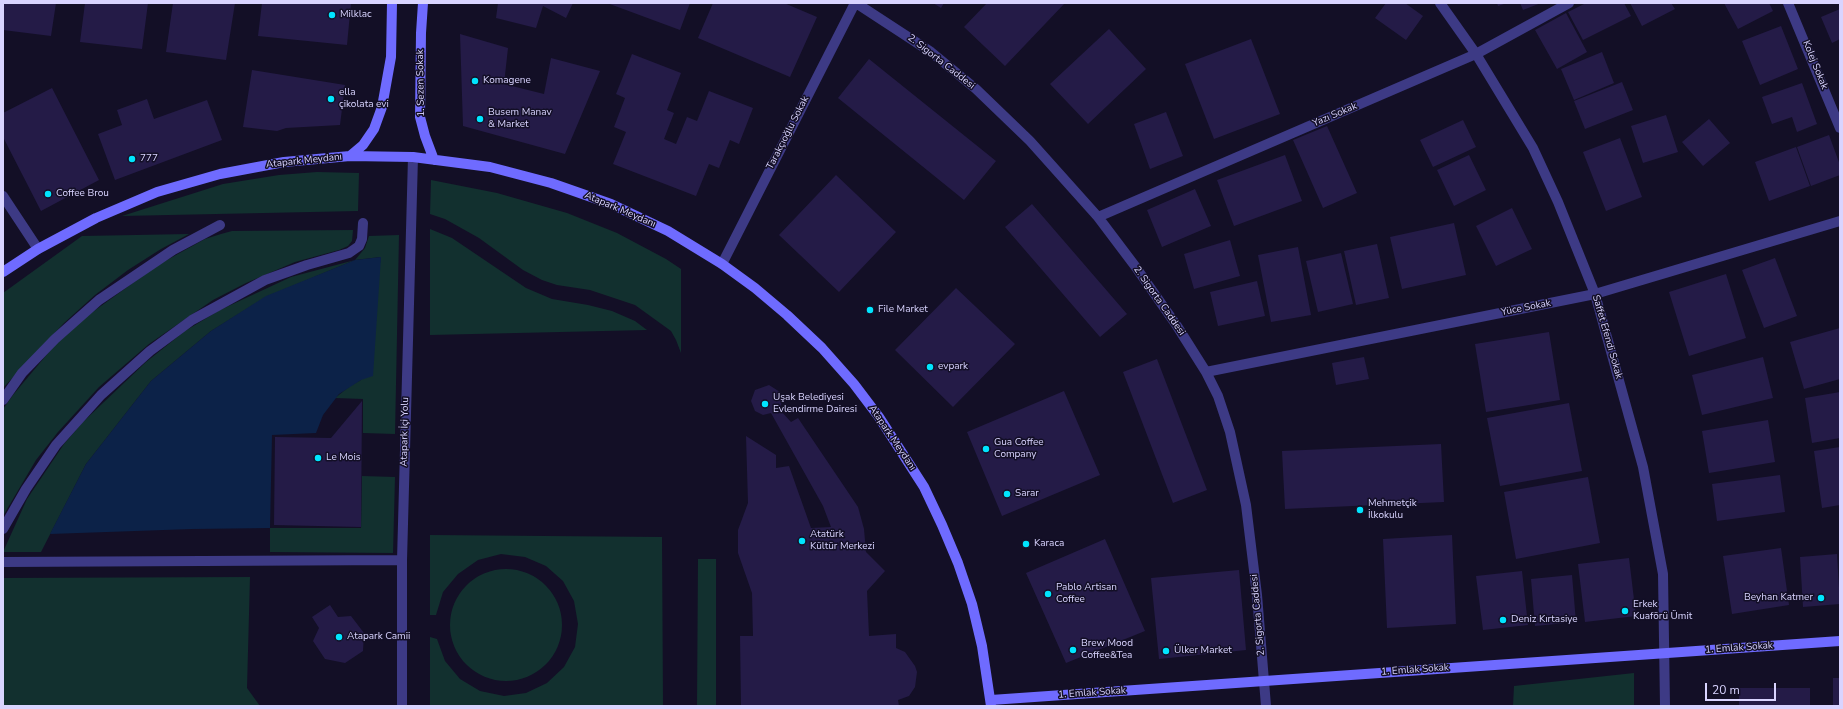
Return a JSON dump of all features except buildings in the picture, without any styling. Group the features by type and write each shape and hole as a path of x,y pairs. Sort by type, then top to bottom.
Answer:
{"main road":[{"path":"350,156 364,145 374,129 382,107 391,57 392,3"},
{"name":"1. Sezen Sokak","path":"424,3 421,33 420,117 434,160"},
{"name":"Atapark Meydanı","path":"3,272 38,249 96,218 156,192 212,176 284,162 350,156 413,157 497,169 551,183 610,204 668,231 722,264 787,315 822,348 854,384 902,451 924,487 942,525 958,563 972,604 982,646 991,703"},
{"name":"1. Emlak Sokak","path":"991,703 1264,681 1840,641"}],"street":[{"name":"2. Sigorta Caddesi","path":"856,3 931,52 976,89 1030,141 1098,218 1173,320 1206,372 1218,396 1230,432 1246,504 1257,595 1266,706"},
{"name":"Tarakçıoğlu Sokak","path":"722,264 856,3"},
{"name":"Saffet Efendi Sokak","path":"1440,3 1476,54 1533,148 1558,202 1595,294 1643,467 1663,574 1665,706"},
{"name":"Yazı Sokak","path":"1098,218 1476,54 1569,3"},
{"name":"Kolej Sokak","path":"1788,3 1840,128"},
{"name":"Atapark İçi Yolu","path":"402,706 402,560 413,157"},
{"path":"3,196 38,249"},
{"name":"Yüce Sokak","path":"1206,372 1595,294 1840,221"},
{"path":"3,529 26,489 56,445 101,395 150,351 192,320 265,280 307,265 349,253 360,246 363,223"},
{"path":"3,400 22,373 55,339 99,300 173,250 220,224"},
{"path":"3,562 402,560"}],"green space":[{"path":"317,172 359,173 358,211 122,216 223,184 279,175"},
{"path":"431,180 497,193 567,213 617,233 666,259 681,269 681,353 671,331 635,305 590,290 557,285 542,280 523,270 479,238 445,219 430,214"},
{"path":"430,229 452,238 526,288 552,299 612,311 635,321 647,330 430,335"},
{"path":"353,230 352,241 348,246 339,250 295,262 246,283 213,300 149,344 99,387 58,432 36,460 3,516 3,409 54,346 87,316 158,265 205,239 232,231"},
{"path":"189,234 161,249 128,270 95,295 64,323 3,388 3,293 82,236"},
{"path":"399,235 395,434 363,433 363,399 335,398 350,386 361,380 381,257 355,260 365,248 369,236"},
{"path":"355,260 266,297 211,331 151,381 86,464 41,552 3,552 27,499 64,444 83,422 146,362 185,331 220,310 291,277"},
{"path":"362,476 395,477 393,553 270,552 270,528 361,528"},
{"path":"430,535 662,537 663,706 430,706 430,637 437,639 445,661 460,679 480,691 504,696 526,693 547,683 564,667 575,647 578,624 574,601 563,581 546,566 525,557 501,554 478,560 458,574 443,592 436,615 430,615"},
{"path":"698,559 716,559 716,706 697,706"},
{"path":"506,569 528,573 546,585 558,603 562,625 558,647 546,665 528,677 506,681 484,677 466,665 454,647 450,625 454,603 466,585 484,573"},
{"path":"250,577 247,688 260,706 3,706 3,578"},
{"path":"1634,673 1634,706 1513,706 1514,686"}],"water":[{"path":"381,257 373,376 361,380 339,394 323,415 316,433 272,435 270,528 50,534 86,464 151,381 211,331 266,296 355,260"}],"place":[{"name":"Milklac","path":"332,15"},
{"name":"Komagene","path":"475,81"},
{"name":"ella çikolata evi","path":"331,99"},
{"name":"Busem Manav & Market","path":"480,119"},
{"name":"777","path":"132,159"},
{"name":"Coffee Brou","path":"48,194"},
{"name":"File Market","path":"870,310"},
{"name":"evpark","path":"930,367"},
{"name":"Uşak Belediyesi Evlendirme Dairesi","path":"765,404"},
{"name":"Gua Coffee Company","path":"986,449"},
{"name":"Le Mois","path":"318,458"},
{"name":"Sarar","path":"1007,494"},
{"name":"Mehmetçik İlkokulu","path":"1360,510"},
{"name":"Atatürk Kültür Merkezi","path":"802,541"},
{"name":"Karaca","path":"1026,544"},
{"name":"Pablo Artisan Coffee","path":"1048,594"},
{"name":"Beyhan Katmer","path":"1821,598"},
{"name":"Erkek Kuaförü Ümit","path":"1625,611"},
{"name":"Deniz Kırtasiye","path":"1503,620"},
{"name":"Atapark Camii","path":"339,637"},
{"name":"Brew Mood Coffee&Tea","path":"1073,650"},
{"name":"Ülker Market","path":"1166,651"}]}
